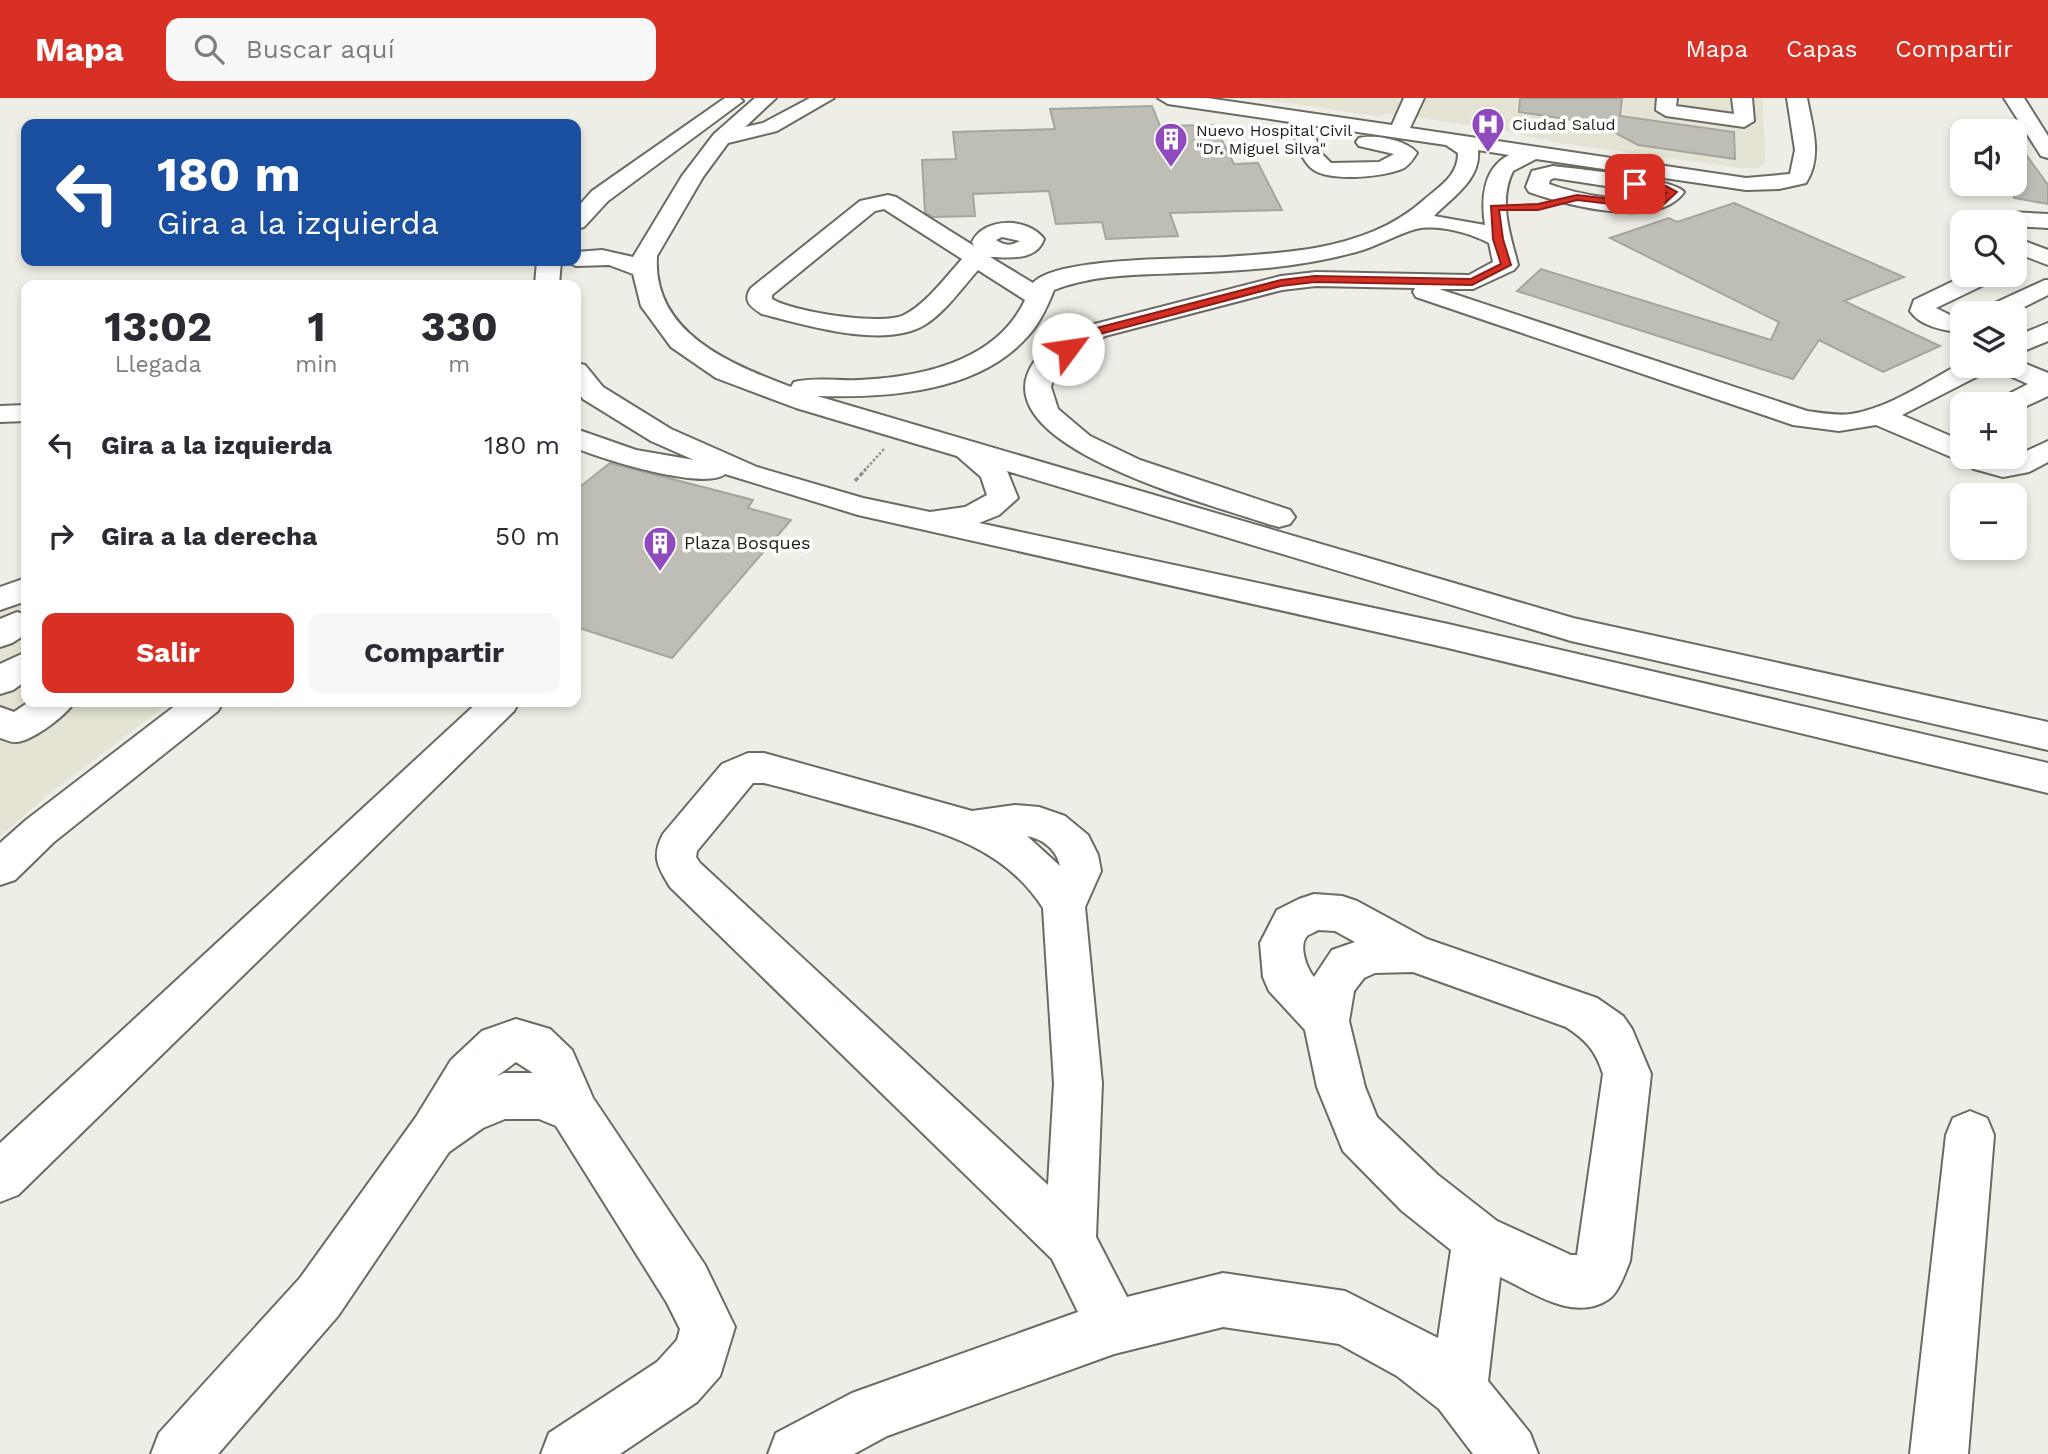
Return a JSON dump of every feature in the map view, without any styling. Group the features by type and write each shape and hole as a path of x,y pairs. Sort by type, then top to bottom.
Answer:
{"street":[{"path":"581,217 600,197 737,98"},
{"path":"766,98 721,138 693,176 645,256 644,270 653,306 680,341 726,372 901,431 1571,629 2048,736"},
{"path":"721,138 771,127 824,98"},
{"path":"1168,98 1301,126 1453,141 1746,184 1779,183 1798,178 1805,168 1805,145 1797,98"},
{"path":"1215,98 1399,110 1719,170 1773,172 1782,166"},
{"path":"1667,98 1665,110 1744,121 1742,98"},
{"path":"2014,98 2048,152"},
{"path":"759,384 842,389 887,387 930,379 981,361 1015,335 1045,285 1068,275 1096,270 1258,263 1315,257 1356,246 1413,222 1455,187 1469,160 1468,151 1453,141"},
{"path":"1498,239 1514,204 1503,169 1514,160 1531,154"},
{"path":"1514,204 1577,197 1645,206 1660,202 1672,192 1663,188 1553,172 1540,176 1537,187 1577,197"},
{"path":"983,247 915,320 898,327 871,327 771,309 760,302 760,293 868,206 888,202 953,242 983,247 1008,252 1024,249 1032,242 1096,270"},
{"path":"2027,220 2048,221"},
{"path":"1413,222 1461,226 1491,234 1498,239 1506,265 1472,282 1315,279 1281,283 1096,331 1043,368 1037,387 1045,413 1080,442 1130,466 1450,576 1571,629"},
{"path":"983,247 1035,305 1062,325 1096,331"},
{"path":"581,258 590,255 622,260 644,270"},
{"path":"1393,281 1803,419 1830,423 1852,422 1878,415 1953,378"},
{"path":"1472,282 1484,302 1514,321"},
{"path":"1950,322 1931,317 1923,311 1923,305 1960,287"},
{"path":"2017,301 2045,287"},
{"path":"2027,342 2048,331"},
{"path":"2027,374 2048,384"},
{"path":"581,377 593,393 661,435 746,473 838,500 918,521 1448,636 2048,778"},
{"path":"2027,395 2048,384"},
{"path":"0,414 21,412"},
{"path":"1878,415 1950,439"},
{"path":"581,440 627,456 677,468 746,473"},
{"path":"2027,462 2048,450"},
{"path":"918,521 965,518 986,512 1003,498 1001,485 993,470 968,451"},
{"path":"6,619 21,596"},
{"path":"0,681 21,667"},
{"path":"0,721 15,729 49,707"},
{"path":"0,868 40,831 199,707"},
{"path":"0,1177 496,707"},
{"path":"1070,1241 1078,1083 1064,905 1050,880 1027,858 975,826 764,768 748,768 736,774 677,846 675,860 685,875 1070,1241 1114,1328"},
{"path":"1326,1021 1285,977 1282,943 1292,923 1314,912 1342,915 1413,953 1581,1012 1605,1027 1618,1045 1627,1074 1604,1261 1591,1280 1569,1282 1479,1239 1420,1193 1360,1133 1341,1087 1326,1021 1333,984 1348,964 1374,954 1413,953"},
{"path":"180,1454 319,1297 432,1135 466,1112 504,1096 541,1096 573,1110 686,1284 708,1327 700,1356 677,1382 570,1454"},
{"path":"1939,1454 1970,1135"},
{"path":"1459,1389 1479,1239"},
{"path":"797,1454 872,1413 1114,1328 1223,1300 1345,1318 1417,1356 1459,1389 1509,1454"}],"path":[{"path":"838,500 901,431"}],"shaded area":[{"path":"1253,98 1763,98 1765,163 1758,168 1741,168 1558,143 1496,129 1406,116 1384,114 1381,117"},
{"path":"21,603 21,707 164,707 49,794 0,837 0,611"}],"building":[{"path":"1520,98 1622,98 1620,116 1734,132 1735,159 1638,145 1599,124 1519,112"},
{"name":"Nuevo Hospital Civil \"Dr. Miguel Silva\"","path":"1152,106 1160,126 1214,125 1234,164 1258,163 1282,210 1170,213 1178,236 1106,239 1102,222 1056,224 1049,191 973,194 975,216 933,217 925,212 922,160 956,159 953,132 1055,129 1050,109"},
{"path":"2027,156 2048,185 2048,204 2014,198 2027,196"},
{"path":"1734,203 1904,277 1844,301 1940,346 1883,372 1819,340 1793,379 1517,291 1541,269 1771,340 1779,322 1610,238 1669,218 1677,222"},
{"name":"Plaza Bosques","path":"610,463 753,500 748,508 791,520 672,658 581,629 581,486"}],"place":[{"name":"Ciudad Salud","path":"1488,154"},
{"name":"Nuevo Hospital Civil \"Dr. Miguel Silva\"","path":"1171,169"},
{"name":"Plaza Bosques","path":"660,573"}],"route":[{"path":"1068,349 1096,331 1281,283 1315,279 1472,282 1506,265 1498,239 1494,208 1538,207 1577,197 1645,206 1670,197 1672,192 1635,184"}]}
